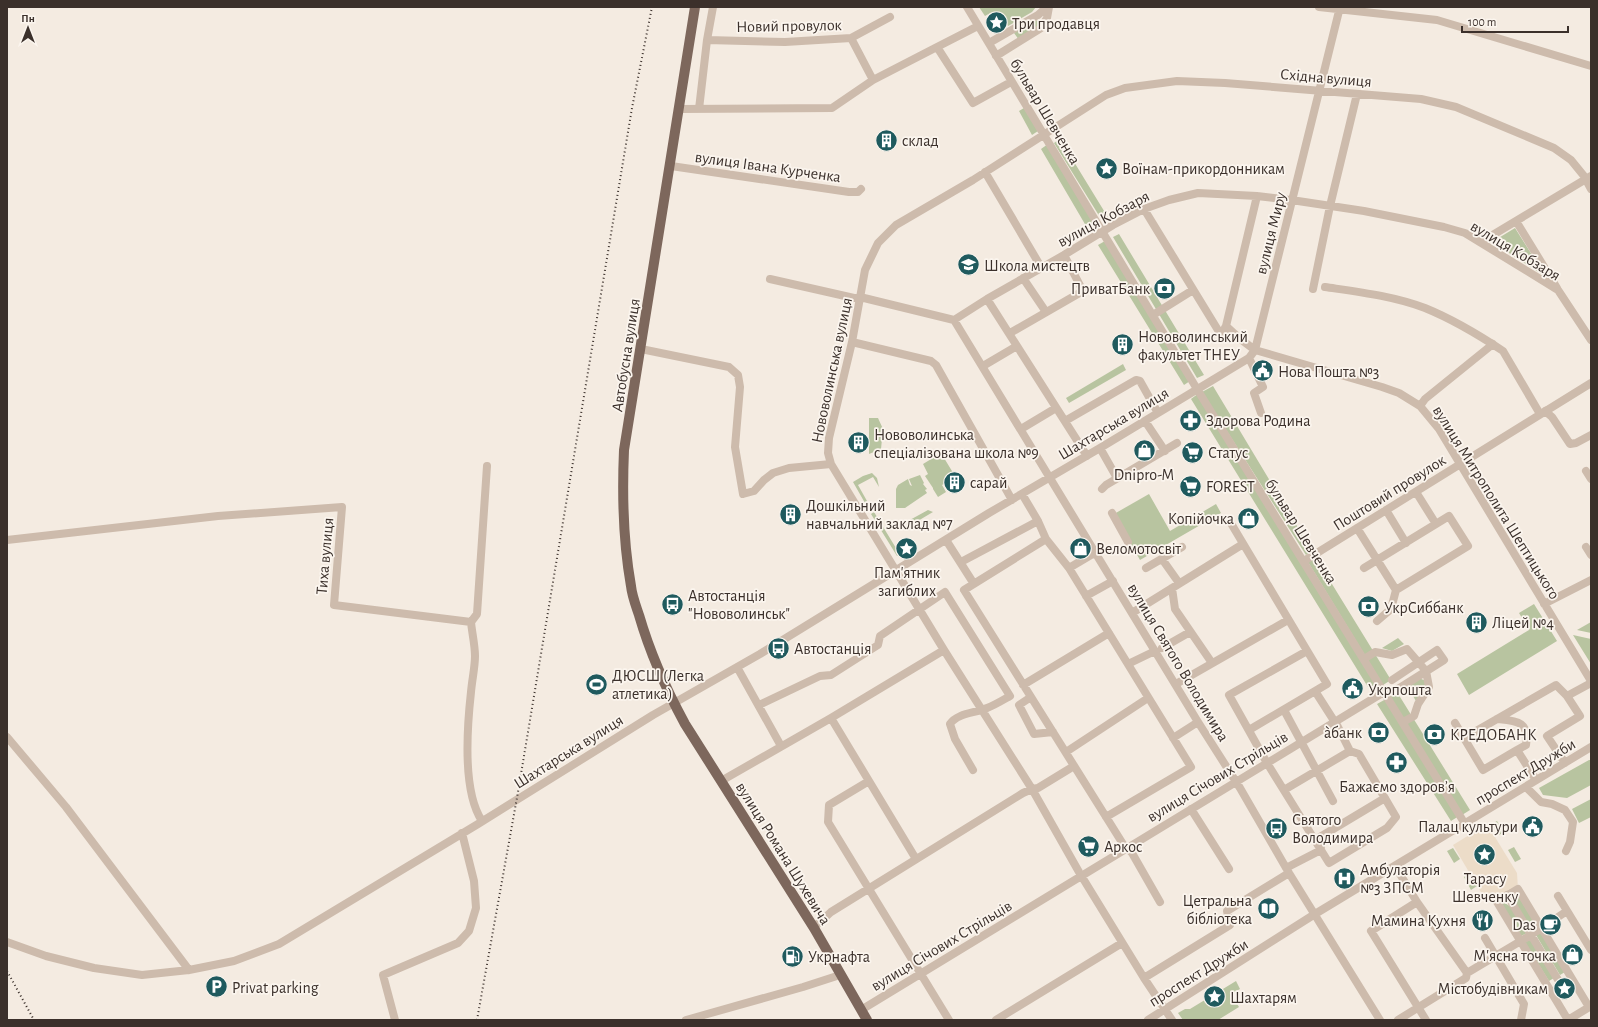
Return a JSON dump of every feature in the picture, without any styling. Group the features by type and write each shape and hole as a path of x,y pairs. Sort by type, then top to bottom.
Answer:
{"main road":[{"name":"Автобусна вулиця","path":"674,703 662,680 631,588 625,543 622,487 624,450 671,166 695,7"},
{"name":"вулиця Романа Шухевича","path":"674,703 721,781 814,928 867,1020"}],"street":[{"path":"699,109 707,40 713,7"},
{"name":"бульвар Шевченка","path":"967,7 976,27 989,43 1011,82 1045,135 1197,388 1465,824"},
{"path":"989,43 1038,15 1048,7"},
{"path":"996,56 1041,28 1047,18 1048,7"},
{"path":"1319,7 1340,8 1437,20 1591,66"},
{"name":"вулиця Миру","path":"1255,350 1340,8"},
{"name":"Новий провулок","path":"707,40 785,42 851,38 890,17"},
{"path":"680,109 832,108 873,80 976,27"},
{"path":"851,38 873,80"},
{"path":"937,47 973,103 1011,82"},
{"name":"Східна вулиця","path":"1045,135 1106,96 1125,88 1177,81 1320,90 1420,99 1456,107 1554,148 1572,160 1589,178 1591,189"},
{"path":"1313,289 1330,206 1357,94"},
{"name":"Нововолинська вулиця","path":"1045,135 896,225 878,243 865,270 852,342 829,438 828,453 831,464 896,572 1032,789 1122,943 1172,1020"},
{"name":"вулиця Івана Курченка","path":"671,166 849,192 858,192 861,189"},
{"path":"985,172 1041,267"},
{"path":"1481,242 1589,178"},
{"name":"вулиця Кобзаря","path":"954,320 1103,231 1144,210 1169,200 1198,194 1257,196 1293,200 1444,227 1465,233 1558,290 1591,340"},
{"path":"1144,210 1221,335 1226,326 1257,196"},
{"path":"1516,221 1558,290"},
{"path":"1010,333 1083,291 1064,255"},
{"path":"1023,278 1046,312"},
{"path":"770,279 860,299 864,298 954,320"},
{"path":"1325,287 1376,295 1424,308 1451,320 1503,351 1543,412 1552,417 1570,444 1576,443 1591,435"},
{"path":"1153,315 1193,290"},
{"path":"987,299 1087,456"},
{"name":"вулиця Святого Володимира","path":"954,320 1022,429 1132,613 1159,650 1176,684 1198,722 1257,816 1288,871 1380,1020"},
{"path":"1226,326 1255,350"},
{"path":"852,342 931,361 936,365 1012,500"},
{"path":"1420,406 1425,399 1493,344"},
{"path":"983,366 1017,346"},
{"path":"641,349 729,368 738,375 740,387 735,447 743,494 754,491 773,473 789,468 831,464"},
{"name":"Шахтарська вулиця","path":"7,942 53,958 94,968 142,975 189,970 234,961 279,944 674,703 896,572 946,540 1249,358 1255,350"},
{"name":"вулиця Митрополита Шептицького","path":"1255,350 1382,387 1406,397 1420,406 1436,424 1591,682"},
{"path":"1249,358 1264,387 1254,393 1261,413"},
{"path":"1065,421 1136,380 1140,381 1158,413"},
{"name":"Поштовий провулок","path":"1304,561 1591,383"},
{"path":"1022,429 1056,408"},
{"path":"1145,421 1165,450"},
{"path":"1102,489 1117,478 1177,443"},
{"path":"1100,448 1117,478"},
{"path":"482,821 474,808 468,769 467,743 475,656 471,622 477,614 487,466"},
{"path":"1586,471 1591,479"},
{"path":"1416,492 1436,524"},
{"path":"1022,494 1038,521 1046,539 1069,568 1191,767 1106,817"},
{"name":"Тиха вулиця","path":"7,540 218,516 342,508 334,605 471,622"},
{"path":"1386,510 1406,543"},
{"path":"1112,512 1128,542"},
{"path":"1364,568 1450,516 1468,546 1396,590 1391,610 1377,621"},
{"path":"961,562 1038,521"},
{"path":"1232,525 1327,684 1249,730"},
{"path":"1357,528 1396,590"},
{"path":"1046,539 964,590 1123,844 1128,848 1160,902"},
{"path":"946,540 974,584"},
{"path":"1132,613 1243,544"},
{"path":"1146,568 1182,547"},
{"path":"1586,547 1591,555"},
{"path":"1069,568 1096,552"},
{"path":"1162,559 1175,586 1175,609 1212,663"},
{"path":"1544,604 1591,580"},
{"path":"1086,596 1113,581"},
{"path":"759,706 820,676 831,675 878,645 880,636 945,592 1010,696 982,710 955,720 950,724 955,739 973,770"},
{"path":"1176,684 1288,620"},
{"path":"1128,664 1159,650 1190,632"},
{"path":"1023,685 1109,633"},
{"path":"1364,659 1375,652 1392,655 1406,649 1426,671 1429,687 1418,704 1414,716 1403,722"},
{"path":"721,781 831,718 944,650"},
{"path":"1392,680 1437,650 1444,660 1398,690"},
{"path":"1284,790 1350,752 1359,754 1396,817 1387,828 1329,863 1267,763 1229,695 1307,651"},
{"path":"737,667 782,746"},
{"path":"1567,696 1591,682"},
{"path":"1464,738 1556,685 1567,696 1580,716 1547,736 1565,763"},
{"path":"1315,691 1350,752"},
{"name":"вулиця Січових Стрільців","path":"861,1010 1384,692"},
{"path":"1031,697 1019,705 1034,734 1053,732"},
{"path":"1066,752 1148,698"},
{"path":"1284,710 1333,801"},
{"path":"831,718 916,859"},
{"path":"1456,723 1483,770 1526,745 1527,737 1523,726 1517,721 1497,719"},
{"path":"1173,738 1198,722"},
{"path":"7,737 66,807 189,970"},
{"name":"проспект Дружби","path":"1148,1020 1315,914 1591,747"},
{"path":"1517,750 1536,780"},
{"path":"814,928 816,924 831,912 869,888 1032,789 1038,788 1074,766"},
{"path":"869,781 829,804 828,822 949,1020"},
{"path":"1526,787 1540,802 1552,804 1565,810 1573,822 1570,842 1566,852"},
{"path":"1321,850 1320,837 1385,798"},
{"path":"1191,809 1229,869"},
{"path":"395,1020 383,975 458,943 470,932 476,908 474,881 462,833"},
{"path":"1144,978 1230,925 1227,911 1321,850"},
{"path":"1395,866 1417,902 1467,973"},
{"path":"1518,889 1541,928 1573,976 1590,1007 1568,1020 1548,991 1497,902 1507,895 1518,889"},
{"path":"1507,895 1560,983"},
{"path":"1558,896 1591,950"},
{"path":"1417,902 1371,931 1426,1020"},
{"path":"1398,1020 1466,978 1467,973 1520,940 1531,935 1567,911"},
{"path":"1485,938 1524,1004 1521,1020"},
{"path":"996,1020 1122,943"},
{"path":"686,1020 840,975"},
{"path":"1548,991 1573,976"}],"green space":[{"path":"979,7 1036,7 1032,12 1008,26 999,14 993,13 985,16"},
{"path":"1039,20 1041,23 1019,40 1014,33 1034,21"},
{"path":"1024,108 1038,131 1032,135 1019,111"},
{"path":"1060,139 1109,219 1103,222 1054,143"},
{"path":"1048,144 1096,227 1089,231 1041,149"},
{"path":"1515,228 1546,277 1492,242"},
{"path":"1119,234 1204,375 1197,378 1113,237"},
{"path":"1105,241 1190,381 1184,385 1098,245"},
{"path":"1123,364 1126,370 1069,403 1066,398"},
{"path":"1213,386 1312,551 1306,555 1202,392"},
{"path":"1199,393 1380,687 1371,692 1191,399"},
{"path":"869,418 878,418 883,429 881,449 869,454"},
{"path":"941,453 955,476 942,485 946,492 938,497 925,476 928,474 923,464"},
{"path":"872,473 877,478 879,487 873,477 858,485 867,501 865,503 853,482"},
{"path":"920,475 924,483 923,484 927,489 925,490 927,493 905,508 896,508 896,489 898,485 908,479 910,485 912,486 909,479"},
{"path":"1149,494 1170,531 1216,504 1221,513 1140,560 1114,514"},
{"path":"928,510 933,512 911,525 908,521"},
{"path":"874,512 899,553 908,548 907,550 897,556 871,514"},
{"path":"1316,558 1391,680 1383,685 1308,562"},
{"path":"1534,604 1557,641 1469,695 1457,674 1529,630 1519,613"},
{"path":"1591,622 1591,633 1577,630"},
{"path":"1573,635 1591,639 1591,664"},
{"path":"1398,638 1404,644 1392,651 1382,648"},
{"path":"1419,678 1426,681 1427,686 1416,701 1407,686"},
{"path":"1397,692 1470,810 1462,815 1389,697"},
{"path":"1386,699 1459,816 1451,821 1377,704"},
{"path":"1591,760 1591,785 1567,798 1543,795 1539,788"},
{"path":"1591,799 1591,817 1579,823 1572,809"},
{"path":"1497,821 1504,832 1499,835 1492,824"},
{"path":"1514,847 1521,859 1515,862 1508,850"},
{"path":"1453,848 1460,859 1454,863 1447,851"},
{"path":"1469,874 1477,886 1471,890 1464,877"},
{"path":"1516,892 1537,927 1532,930 1511,896"},
{"path":"1502,901 1511,907 1527,933 1521,936 1500,902"},
{"path":"1541,932 1565,972 1560,975 1536,935"},
{"path":"1529,938 1554,978 1549,981 1524,941"},
{"path":"1236,981 1240,989 1231,994 1239,1007 1218,1020 1183,1020 1178,1013 1185,1009 1190,1009"}],"shaded area":[{"path":"1487,824 1517,873 1518,889 1497,902 1482,894 1453,845"}],"railway":[{"path":"477,1020 518,792 632,108 652,7"},
{"path":"7,971 34,1020"}],"place":[{"name":"Три продавця","path":"997,23"},
{"name":"склад","path":"886,140"},
{"name":"Воїнам-прикордонникам","path":"1106,168"},
{"name":"Школа мистецтв","path":"969,265"},
{"name":"ПриватБанк","path":"1165,288"},
{"name":"Нововолинський факультет ТНЕУ","path":"1123,345"},
{"name":"Нова Пошта №3","path":"1262,371"},
{"name":"Здорова Родина","path":"1190,420"},
{"name":"Нововолинська спеціалізована школа №9","path":"858,443"},
{"name":"Dnipro-M","path":"1144,451"},
{"name":"Статус","path":"1192,452"},
{"name":"сарай","path":"954,482"},
{"name":"FOREST","path":"1190,486"},
{"name":"Дошкільний навчальний заклад №7","path":"790,514"},
{"name":"Копійочка","path":"1249,518"},
{"name":"Веломотосвіт","path":"1081,548"},
{"name":"Пам'ятник загиблих","path":"907,549"},
{"name":"Автостанція \"Нововолинськ\"","path":"672,604"},
{"name":"УкрСиббанк","path":"1369,607"},
{"name":"Ліцей №4","path":"1477,622"},
{"name":"Автостанція","path":"778,648"},
{"name":"ДЮСШ (Легка атлетика)","path":"596,684"},
{"name":"Укрпошта","path":"1353,689"},
{"name":"а̀банк","path":"1378,732"},
{"name":"КРЕДОБАНК","path":"1434,734"},
{"name":"Бажаємо здоровʼя","path":"1397,763"},
{"name":"Палац культури","path":"1533,826"},
{"name":"Святого Володимира","path":"1276,828"},
{"name":"Аркос","path":"1089,846"},
{"name":"Тарасу Шевченку","path":"1485,854"},
{"name":"Амбулаторія №3 ЗПСМ","path":"1344,878"},
{"name":"Цетральна бібліотека","path":"1268,909"},
{"name":"Мамина Кухня","path":"1482,920"},
{"name":"Das","path":"1551,924"},
{"name":"М'ясна точка","path":"1572,955"},
{"name":"Укрнафта","path":"792,956"},
{"name":"Privat parking","path":"216,987"},
{"name":"Містобудівникам","path":"1564,988"},
{"name":"Шахтарям","path":"1214,997"}]}
